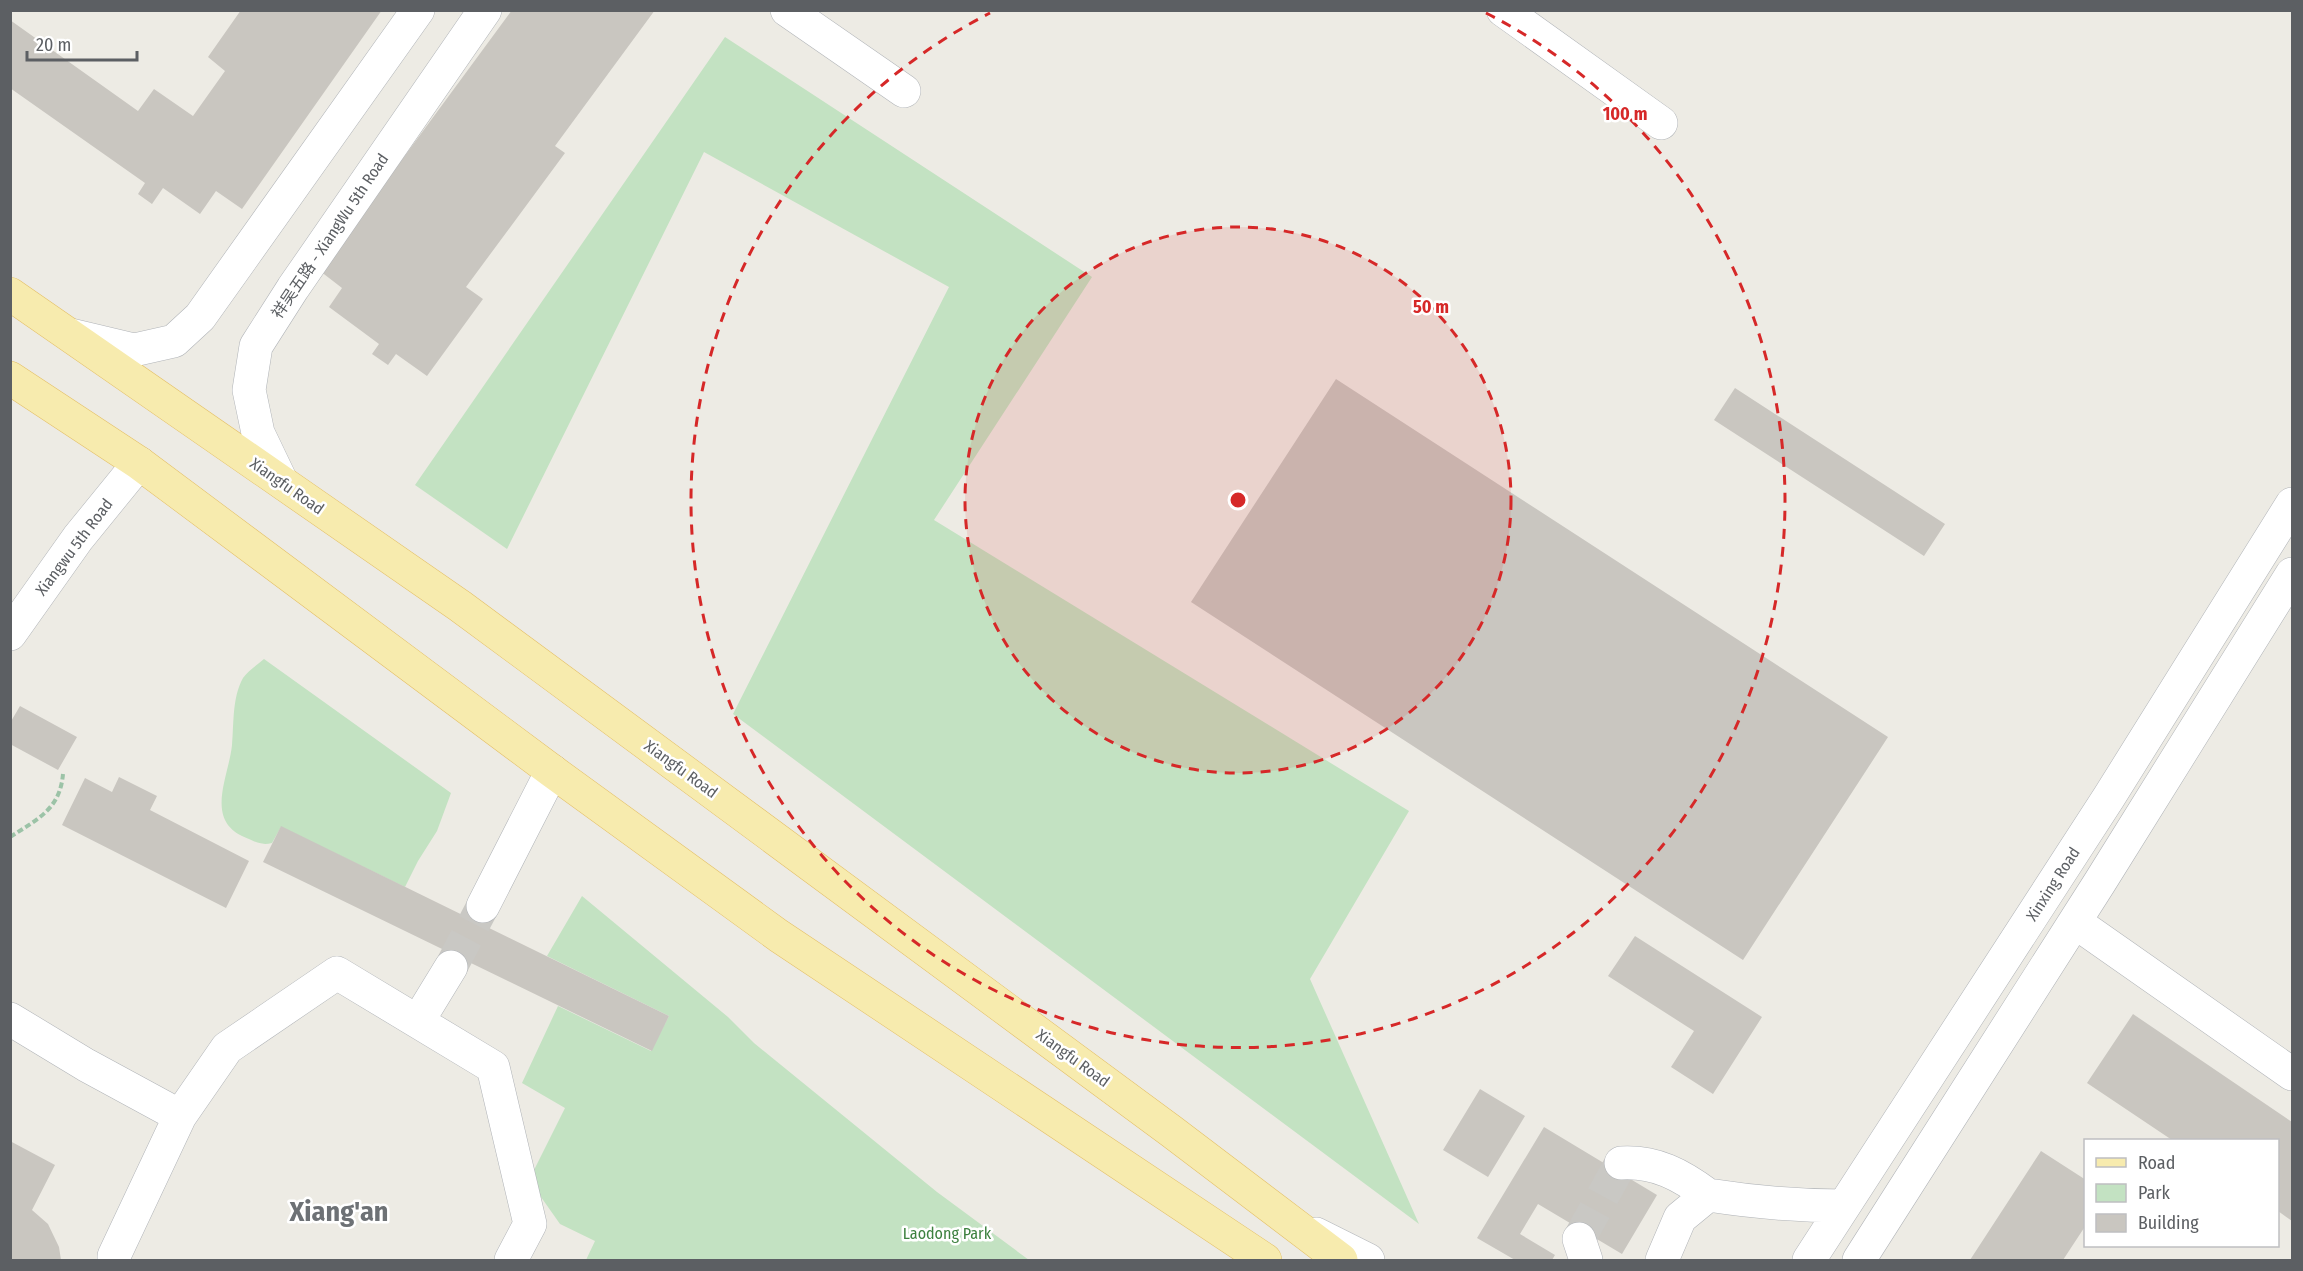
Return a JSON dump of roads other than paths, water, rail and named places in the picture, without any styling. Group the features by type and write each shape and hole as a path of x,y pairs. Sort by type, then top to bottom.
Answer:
{"main road":[{"name":"Xiangfu Road","path":"10,294 470,613 1152,1116 1341,1260"},
{"path":"10,378 140,463 552,771 779,936 1265,1260"}],"street":[{"path":"70,335 134,350 174,341 200,317 418,10"},
{"name":"祥吴五路 - XiangWu 5th Road","path":"281,481 258,433 249,390 256,346 293,288 484,10"},
{"path":"787,10 904,91"},
{"path":"1503,10 1661,123"},
{"name":"Xiangwu 5th Road","path":"10,634 78,538 140,463"},
{"name":"Xinxing Road","path":"1809,1260 2109,797 2292,504"},
{"path":"1859,1260 2075,922 2292,573"},
{"path":"483,906 552,771"},
{"path":"2075,922 2292,1074"},
{"path":"418,1021 451,967"},
{"path":"116,1259 180,1116 227,1048 337,973 493,1067 530,1224 511,1260"},
{"path":"10,1019 86,1065 180,1116"},
{"path":"1621,1163 1638,1162 1679,1174 1708,1195 1807,1206 1844,1206"},
{"path":"1662,1260 1680,1218 1708,1195"},
{"path":"1282,1216 1368,1260"}],"tunnel":[{"path":"451,967 483,906"},
{"path":"1579,1239 1621,1163"}],"district":[{"name":"Xiang'an","path":"339,1211"}],"park label":[{"name":"Laodong Park","path":"947,1233"}]}
